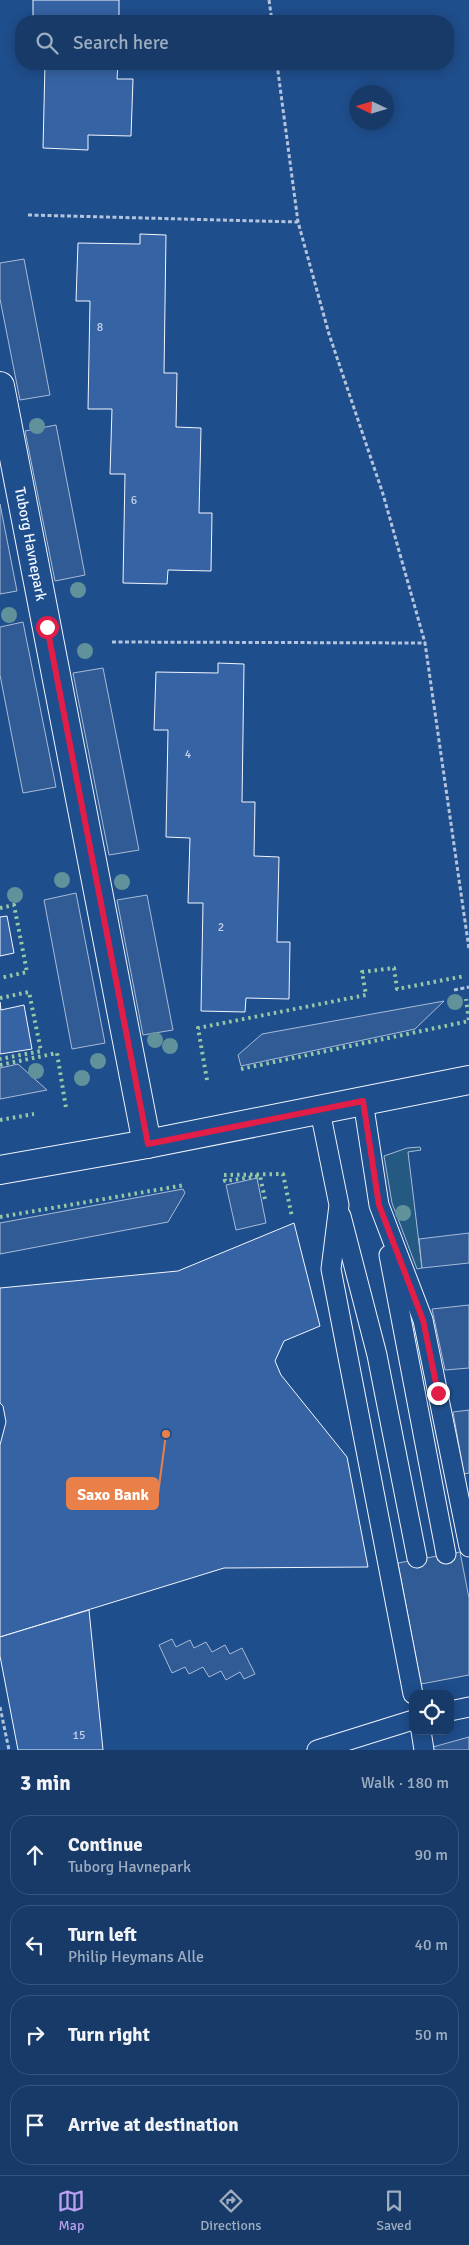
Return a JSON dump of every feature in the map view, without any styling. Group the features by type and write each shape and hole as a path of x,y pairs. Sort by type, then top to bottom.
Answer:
{"street":[{"name":"Tuborg Havnepark","path":"0,386 148,1144"},
{"path":"0,1170 320,1111 469,1080"}],"lane":[{"path":"363,1101 379,1205 446,1554"},
{"path":"320,1111 339,1205 377,1355 417,1558"},
{"path":"339,1205 331,1269 412,1690"},
{"path":"379,1205 423,1320 469,1547"},
{"path":"454,1711 469,1707"},
{"path":"317,1750 409,1721"},
{"path":"422,1735 424,1750"}],"path":[{"path":"269,0 271,15"},
{"path":"279,70 298,222 329,334 384,494 425,643 469,949"},
{"path":"28,214 298,222"},
{"path":"112,642 425,643"},
{"path":"454,990 469,987"},
{"path":"0,1707 8,1750"}],"shaded area":[{"path":"24,259 50,395 20,400 0,299 0,263"},
{"path":"56,425 85,575 55,581 25,431"},
{"path":"0,504 17,591 0,594"},
{"path":"23,622 56,787 23,793 0,675 0,627"},
{"path":"103,668 139,850 109,855 73,673"},
{"path":"76,893 105,1043 72,1049 44,900"},
{"path":"147,895 173,1030 143,1035 117,900"},
{"path":"444,1001 415,1029 241,1066 238,1055 262,1034"},
{"path":"18,1064 47,1090 0,1099 0,1068"},
{"path":"420,1147 421,1150 408,1152 422,1268 417,1269 392,1203 384,1156 407,1148"},
{"path":"257,1178 266,1223 236,1230 226,1185"},
{"path":"183,1189 185,1193 168,1222 0,1254 0,1223"},
{"path":"469,1233 469,1263 422,1268 419,1239"},
{"path":"469,1305 469,1368 445,1370 432,1309"},
{"path":"469,1410 469,1473 464,1474 453,1412"},
{"path":"460,1552 469,1598 469,1675 421,1684 398,1563"},
{"path":"172,1639 176,1647 190,1640 194,1648 206,1642 212,1652 225,1645 230,1654 242,1648 255,1674 244,1679 240,1672 226,1680 221,1671 209,1677 203,1667 189,1674 185,1667 172,1673 159,1645"},
{"path":"469,1737 469,1750 434,1750 433,1747"}],"building":[{"path":"33,0 119,0 119,15 33,15"},
{"path":"45,70 118,70 117,79 133,79 131,136 88,135 88,150 43,148"},
{"path":"140,234 166,235 164,373 177,373 176,427 201,428 199,513 212,513 211,571 168,570 167,584 123,583 125,474 110,474 112,409 88,409 90,301 76,301 78,243 140,244"},
{"path":"218,663 244,664 242,802 255,802 254,856 279,857 277,942 290,942 289,999 246,998 245,1012 201,1011 203,903 188,903 190,838 166,837 168,730 154,730 156,672 218,673"},
{"path":"7,916 14,953 0,956 0,917"},
{"path":"0,1002 1,1010 24,1005 32,1049 0,1054"},
{"path":"294,1223 320,1326 284,1341 275,1361 281,1375 347,1457 368,1567 224,1568 0,1637 0,1445 6,1422 3,1406 0,1403 0,1288 178,1271"},
{"path":"89,1610 103,1750 18,1750 0,1656 0,1637"}],"hedge":[{"path":"0,908 14,905 27,972 0,978"},
{"path":"207,1080 198,1028 366,995 362,972 394,968 397,989 465,976"},
{"path":"0,998 29,992 41,1051 0,1059"},
{"path":"241,1069 469,1021 466,999"},
{"path":"0,1065 57,1053 66,1108"},
{"path":"0,1120 34,1114"},
{"path":"265,1199 260,1176 225,1181 224,1175 283,1174 292,1217"},
{"path":"0,1217 185,1185"}],"place":[{"name":"Saxo Bank","path":"166,1434"}],"route":[{"path":"47,627 148,1144 363,1101 379,1205 423,1320 438,1393"}]}
